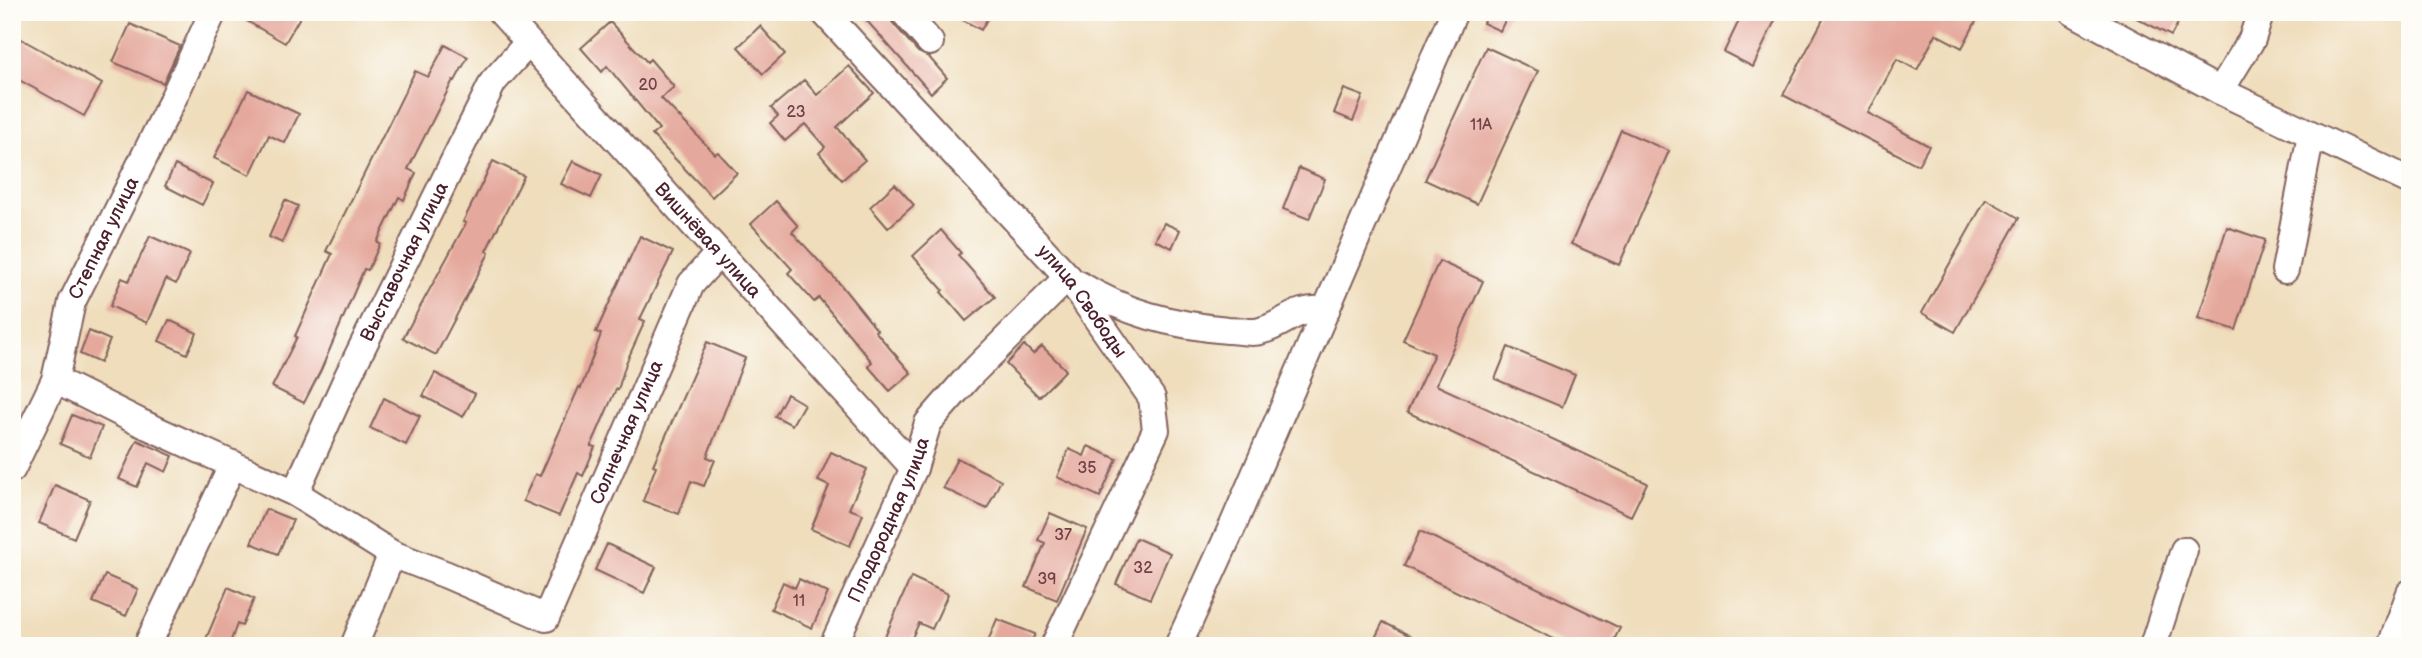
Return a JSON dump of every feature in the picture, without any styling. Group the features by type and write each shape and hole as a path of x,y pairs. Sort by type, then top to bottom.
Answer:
{"street":[{"name":"Степная улица","path":"12,469 55,380 72,302 213,12"},
{"name":"Вишнёвая улица","path":"501,12 914,468"},
{"name":"улица Свободы","path":"824,12 1068,277 1152,398 1156,430 1054,646"},
{"path":"1178,646 1234,523 1454,12"},
{"path":"2073,12 2220,91 2410,181"},
{"path":"2220,91 2252,39 2261,12"},
{"name":"Выставочная улица","path":"295,492 346,378 493,82 528,43"},
{"path":"2285,270 2311,135"},
{"name":"Солнечная улица","path":"392,554 546,618 691,284 718,254"},
{"path":"1068,277 1103,299 1140,315 1209,328 1259,332 1307,309 1326,310"},
{"name":"Плодородная улица","path":"833,646 914,468 928,423 970,375 1068,277"},
{"path":"55,380 295,492 392,554 354,646"},
{"path":"147,646 233,464"},
{"path":"2153,646 2184,550"},
{"path":"2390,646 2410,593"}],"building":[{"path":"231,12 292,12 300,17 285,43"},
{"path":"859,12 889,12 892,22 918,52 929,57 947,78 931,93"},
{"path":"948,12 991,12 981,30"},
{"path":"1488,12 1509,12 1500,31 1483,23"},
{"path":"1743,12 1779,12 1753,67 1724,52"},
{"path":"1827,12 1981,12 1962,48 1936,34 1917,70 1897,59 1868,113 1929,146 1918,165 1783,95"},
{"path":"2125,12 2184,12 2171,36"},
{"path":"610,22 647,62 650,59 674,87 661,98 737,173 712,197 652,135 659,129 607,66 602,72 581,48"},
{"path":"130,24 180,46 163,83 113,62"},
{"path":"760,26 785,54 763,74 738,47"},
{"path":"12,34 102,84 84,116 12,76"},
{"path":"445,45 468,57 455,81 453,80 408,169 416,173 404,200 399,197 377,242 380,244 368,270 364,269 304,403 272,387 297,337 295,336 332,254 326,251 415,71 428,77"},
{"path":"1486,47 1538,71 1477,204 1425,180"},
{"path":"849,66 874,93 837,127 865,160 842,180 819,153 825,147 805,124 785,141 770,123 778,116 771,108 804,80 817,95"},
{"path":"1344,89 1363,96 1353,121 1334,113"},
{"path":"248,90 299,114 285,143 269,135 250,175 214,158"},
{"path":"1621,130 1669,151 1619,265 1571,244"},
{"path":"493,161 524,176 486,251 489,253 436,355 403,338 466,223 463,222"},
{"path":"573,161 602,175 591,198 561,184"},
{"path":"175,165 213,184 202,205 165,186"},
{"path":"1299,168 1325,179 1309,219 1283,209"},
{"path":"895,184 914,205 888,228 870,207"},
{"path":"1986,199 2019,218 1955,332 1922,313"},
{"path":"285,200 298,206 282,243 269,237"},
{"path":"776,201 798,226 792,232 840,284 911,373 890,391 868,366 872,362 819,298 814,302 788,273 792,269 751,224"},
{"path":"1164,223 1180,230 1172,248 1155,240"},
{"path":"2227,227 2265,240 2236,330 2198,318"},
{"path":"941,230 961,253 958,255 995,297 966,321 913,256"},
{"path":"150,236 190,254 176,284 166,279 147,323 110,306 122,278 129,281"},
{"path":"640,236 673,252 640,319 645,321 626,363 618,390 616,389 591,446 595,447 583,476 578,473 559,516 523,501 535,474 540,476 579,387 581,388 601,334 596,332"},
{"path":"1439,261 1483,281 1436,385 1647,483 1631,516 1407,412 1434,354 1403,340"},
{"path":"169,320 197,333 187,354 159,341"},
{"path":"89,331 110,340 100,363 80,354"},
{"path":"707,342 745,358 707,457 715,460 704,486 691,481 679,514 643,501 656,466 653,465"},
{"path":"1024,345 1033,354 1042,346 1066,370 1039,397 1006,364"},
{"path":"1508,347 1575,375 1562,407 1495,379"},
{"path":"435,373 475,394 463,417 423,396"},
{"path":"787,394 804,404 792,425 775,416"},
{"path":"384,398 420,416 406,445 370,428"},
{"path":"72,415 102,427 90,457 60,444"},
{"path":"137,440 173,456 166,472 148,463 137,487 119,479"},
{"path":"1088,446 1117,459 1100,497 1057,477 1069,449 1084,456"},
{"path":"831,452 867,469 849,509 863,514 850,546 811,529 829,486 818,481"},
{"path":"957,458 1001,480 987,509 943,488"},
{"path":"55,485 90,500 74,538 39,523"},
{"path":"266,509 293,520 278,554 251,543"},
{"path":"1050,513 1087,529 1057,600 1026,587 1045,543 1038,540"},
{"path":"1420,531 1620,628 1611,646 1568,646 1404,566"},
{"path":"1136,538 1170,553 1150,599 1116,584"},
{"path":"607,544 656,567 644,593 595,570"},
{"path":"105,575 138,589 126,616 93,602"},
{"path":"911,577 948,594 932,629 919,623 908,646 881,646"},
{"path":"799,579 828,593 812,628 771,609 783,582 795,588"},
{"path":"228,587 254,599 242,626 237,624 229,646 203,646"},
{"path":"997,619 1035,634 1030,646 986,646"},
{"path":"1383,622 1430,646 1371,646"}]}
